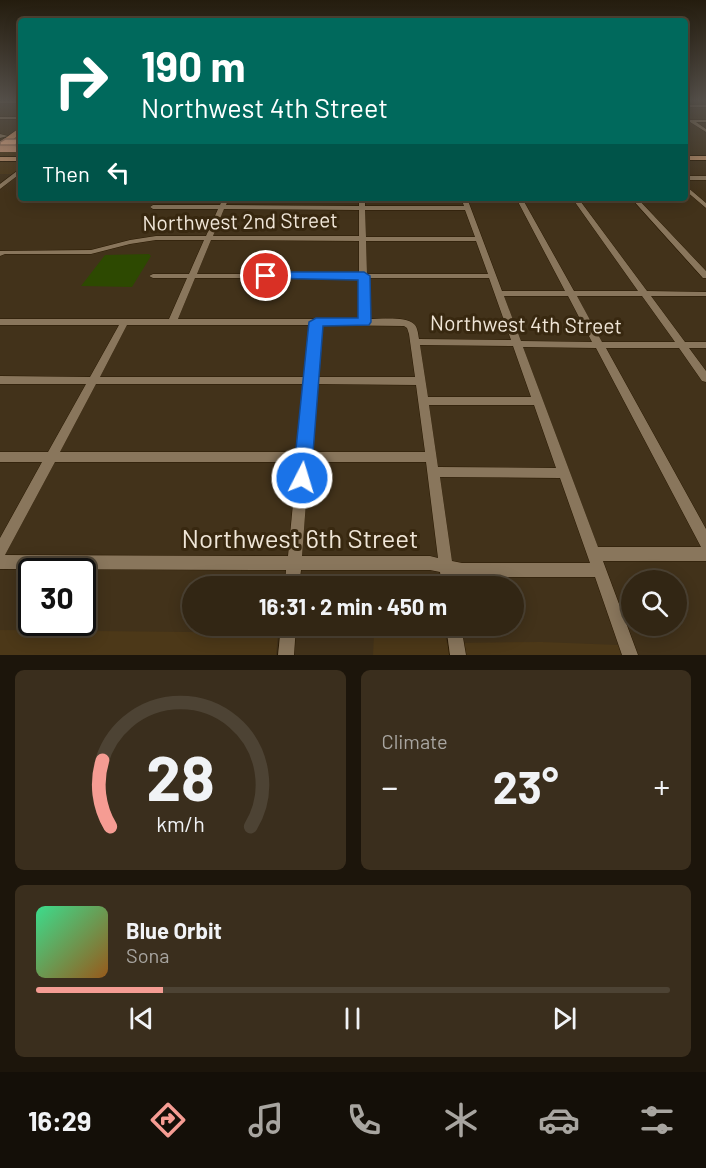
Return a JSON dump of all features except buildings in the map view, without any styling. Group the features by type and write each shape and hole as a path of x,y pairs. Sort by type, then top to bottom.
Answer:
{"highway":[{"path":"0,146 8,137"}],"main road":[{"path":"688,158 706,159"},
{"path":"0,159 18,159"}],"street":[{"path":"0,187 18,172"},
{"path":"688,178 706,178"},
{"path":"688,190 706,206"},
{"path":"698,199 706,199"},
{"path":"172,322 225,201"},
{"path":"362,201 364,322"},
{"path":"465,201 630,655"},
{"path":"521,201 706,542"},
{"path":"577,201 706,378"},
{"path":"637,201 706,276"},
{"path":"153,207 468,208"},
{"name":"Northwest 2nd Street","path":"1,253 91,252 143,240 479,238"},
{"path":"153,276 492,276"},
{"path":"498,293 706,294"},
{"name":"Northwest 4th Street","path":"0,322 407,322 413,327 415,342 706,345"},
{"path":"0,551 124,322"},
{"path":"293,576 316,322"},
{"path":"415,342 447,576"},
{"path":"0,380 421,381"},
{"path":"423,401 537,401"},
{"path":"0,457 431,457"},
{"path":"433,472 564,473"},
{"path":"595,554 706,554"},
{"name":"Northwest 6th Street","path":"0,562 430,563 462,570 600,570"},
{"path":"286,655 287,636"},
{"path":"455,636 458,655"}],"shaded area":[{"path":"18,138 18,171 0,174 0,148"},
{"path":"0,630 18,630 18,636 96,636 96,631 182,632 182,636 278,636 276,655 0,655"},
{"path":"374,636 445,636 447,643 542,642 618,645 621,655 373,655"}],"green space":[{"path":"149,254 151,256 132,287 81,286 105,255"}],"route":[{"path":"266,276 364,276 364,322 316,322 302,478"}]}
